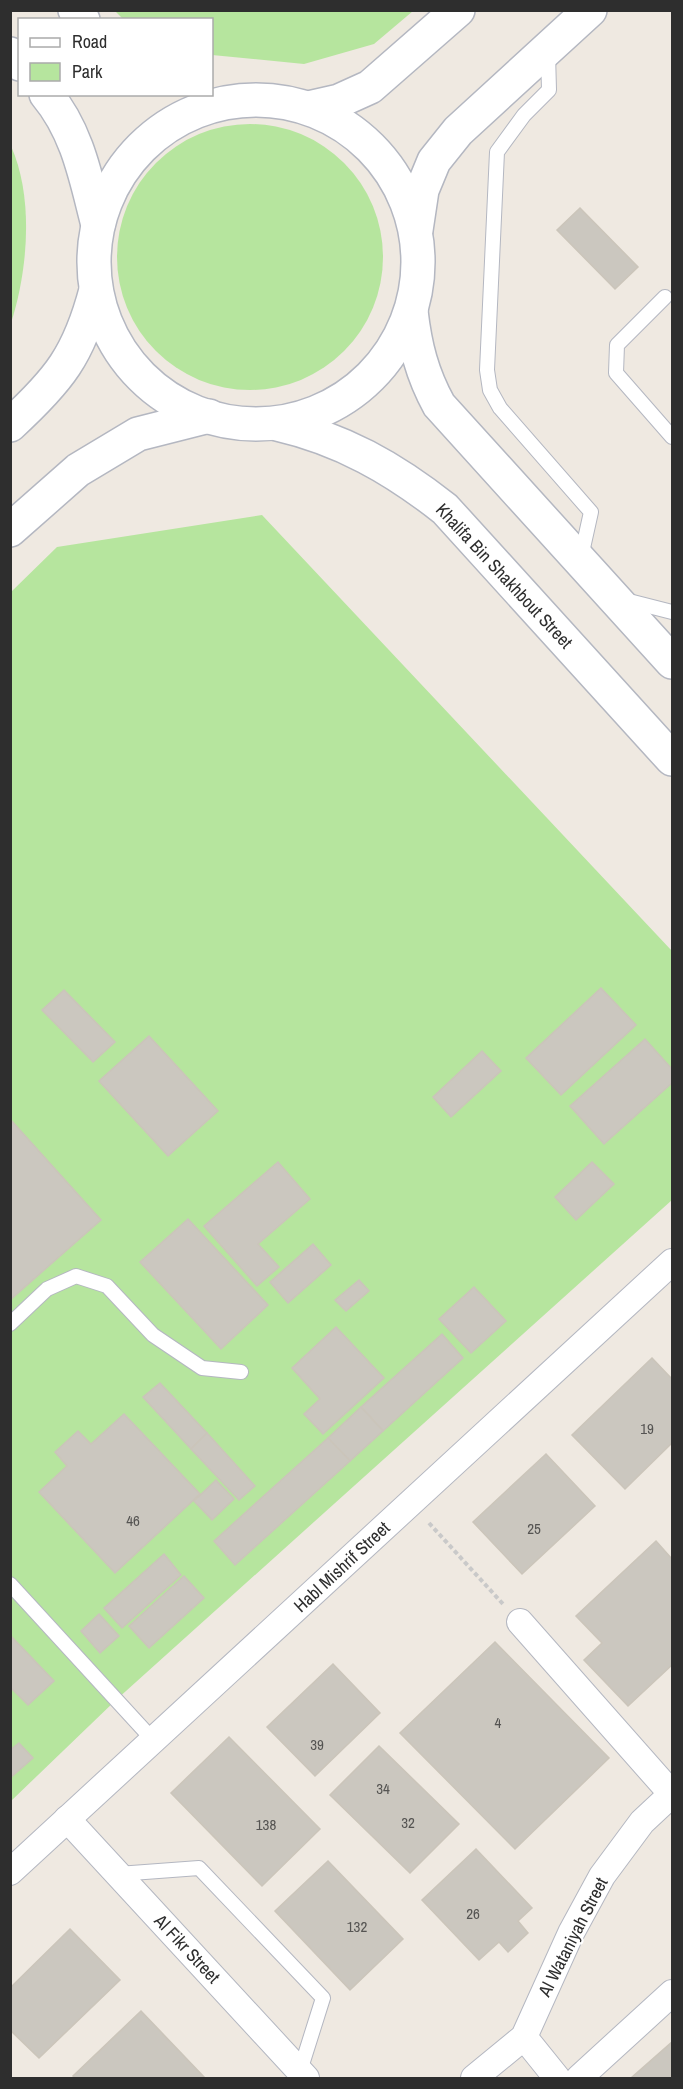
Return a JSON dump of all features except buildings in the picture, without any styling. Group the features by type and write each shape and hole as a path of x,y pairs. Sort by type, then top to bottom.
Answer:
{"main road":[{"path":"308,108 339,101 370,87 458,10"},
{"path":"416,231 404,195 379,155 358,135 308,108 259,100 205,99 190,114 164,128 141,147 107,196 94,246 96,290 112,338 143,378 185,407 208,416 240,423 272,423 318,411 358,387 390,353 411,311 418,271 416,231 422,190 434,161 458,131 590,10"},
{"path":"48,96 61,112 80,156 98,225"},
{"path":"10,425 70,361 86,328 96,290"},
{"path":"411,311 416,351 425,378 439,405 672,662"},
{"path":"10,530 78,470 138,434 208,416"},
{"name":"Khalifa Bin Shakhbout Street","path":"272,423 307,430 347,445 404,478 445,509 672,759"}],"street":[{"name":"Habl Mishrif Street","path":"10,1872 154,1742 672,1262"},
{"name":"Al Wataniyah Street","path":"474,2079 524,2037 571,1934 602,1876 642,1822 672,1794 520,1622"},
{"name":"Al Fikr Street","path":"68,1819 303,2075"},
{"path":"579,2079 672,1993"},
{"path":"524,2037 557,2079"}],"lane":[{"path":"548,49 549,90 524,115 497,152 486,370 490,390 500,408 591,512 580,562"},
{"path":"665,297 617,345 616,373 672,437"},
{"path":"612,597 672,612"},
{"path":"10,1324 47,1289 76,1276 107,1286 153,1335 202,1368 241,1372"},
{"path":"10,1584 154,1742"},
{"path":"118,1874 199,1868 323,1998 303,2075"}],"path":[{"path":"411,1504 520,1622"}],"green space":[{"path":"115,11 413,11 374,44 304,64 213,55 213,18 122,18"},
{"path":"250,124 276,127 301,134 324,147 344,163 360,183 373,206 380,231 383,257 380,283 373,308 360,331 344,351 324,367 301,380 276,387 250,390 224,387 199,380 176,367 156,351 140,331 127,308 120,283 117,257 120,231 127,206 140,183 156,163 176,147 199,134 224,127"},
{"path":"11,146 23,188 26,234 25,257 11,323"},
{"path":"262,515 672,951 672,1200 116,1700 11,1801 11,592 57,547"}]}
